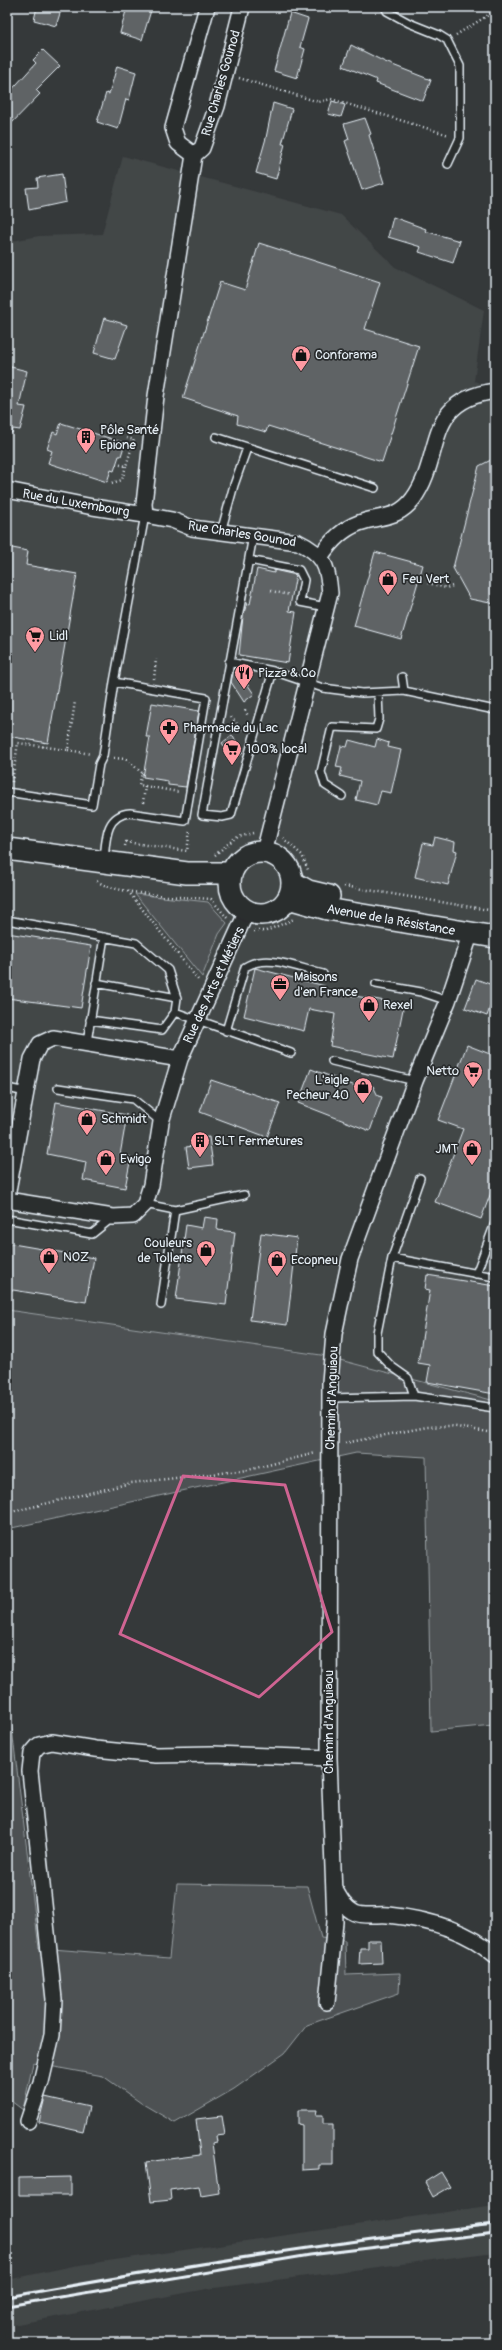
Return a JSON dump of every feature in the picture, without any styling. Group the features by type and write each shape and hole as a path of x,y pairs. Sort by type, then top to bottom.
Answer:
{"main road":[{"path":"7,849 56,857 104,861 231,880"},
{"path":"264,852 281,859 297,884 283,906 266,914 247,911 239,905 231,880 236,863 244,856 264,852"},
{"path":"56,857 70,864 117,876 175,884 231,880"},
{"name":"Avenue de la Résistance","path":"297,884 308,891 330,896 495,925"},
{"name":"Avenue de la Résistance","path":"297,884 305,904 470,934 495,937"}],"street":[{"path":"194,155 178,143 173,128 207,7"},
{"name":"Rue Charles Gounod","path":"242,7 225,73 202,148 194,155 155,403 146,476 145,515 172,520 192,528 298,542 313,549 321,556"},
{"path":"264,852 330,593 329,575 321,556 348,528 361,522 378,520 398,513 413,499 424,478 436,433 445,418 465,400 478,394 495,391"},
{"name":"Rue du Luxembourg","path":"7,490 93,507 145,515"},
{"name":"Rue des Arts et Métiers","path":"145,1204 151,1185 161,1122 180,1059 247,911"},
{"name":"Chemin d'Anguiaou","path":"327,2002 335,1922 332,1885 329,1758 330,1398 334,1334 350,1259 415,1081 448,1001 470,934"},
{"name":"Rue des Arts et Métiers","path":"7,1196 32,1059 40,1044 54,1038 87,1042 180,1059"},
{"path":"7,1200 113,1217 133,1216 145,1204"},
{"path":"28,2121 41,2082 52,2035 54,2000 30,1771 32,1753 38,1745 52,1742 95,1749 156,1755 213,1754 329,1758"},
{"name":"Chemin d'Anguiaou","path":"332,1885 341,1901 355,1914 422,1919 451,1929 488,1948 495,1955"}],"lane":[{"path":"385,7 387,11 409,23 438,34 447,40 460,66 460,138 448,164"},
{"path":"216,437 375,488"},
{"path":"221,532 234,485 247,448"},
{"path":"9,792 92,805 99,764 103,756 114,682 145,515"},
{"path":"253,536 249,560 246,567 202,815 222,817 231,814 273,671"},
{"path":"249,560 299,570 304,580 300,602 326,607"},
{"path":"229,662 273,671 323,688 362,693 404,691 495,710"},
{"path":"402,678 404,691"},
{"path":"104,861 108,828 113,819 122,814 130,813 185,821 206,698 114,682"},
{"path":"342,796 325,785 321,772 332,728 376,729 379,719 378,693"},
{"path":"7,920 136,943 168,970 177,998 175,1012 162,1030 90,1020"},
{"path":"87,1042 104,937"},
{"path":"226,1031 245,967 254,961 273,961 323,974"},
{"path":"96,983 177,998"},
{"path":"376,984 421,992 448,1001"},
{"path":"175,1012 291,1053"},
{"path":"332,1061 415,1081"},
{"path":"7,1088 26,1092"},
{"path":"58,1088 133,1100 161,1122"},
{"path":"414,1396 408,1378 391,1366 377,1351 377,1333 392,1258 420,1178"},
{"path":"145,1204 175,1210 244,1195"},
{"path":"161,1305 175,1210"},
{"path":"7,1219 92,1234 113,1217"},
{"path":"476,1274 495,1223"},
{"path":"392,1258 495,1277"},
{"path":"330,1398 414,1396 495,1408"}],"path":[{"path":"447,40 495,11"},
{"path":"225,73 319,102 331,99 460,138"},
{"path":"112,483 122,480 134,440 127,438"},
{"path":"116,464 126,466"},
{"path":"428,583 446,588 453,586"},
{"path":"271,591 278,592"},
{"path":"153,680 156,659"},
{"path":"9,792 18,743 68,750 75,701"},
{"path":"43,747 44,742"},
{"path":"126,759 142,773"},
{"path":"142,804 145,786"},
{"path":"7,799 9,800 7,816"},
{"path":"211,860 218,851 235,838 253,833"},
{"path":"283,838 302,855 297,884"},
{"path":"125,851 126,842 187,851 188,847"},
{"path":"340,885 495,910"},
{"path":"127,890 209,994"},
{"path":"211,899 229,921"},
{"path":"254,931 266,931 283,925 297,917"},
{"path":"7,1513 131,1483 248,1470 291,1460 330,1447 428,1427 450,1426 495,1433"}],"highlighted area":[{"path":"183,1476 285,1485 332,1632 259,1697 120,1634"}],"shaded area":[{"path":"123,156 341,215 395,267 484,310 474,381 495,389 495,1401 321,1355 7,1310 7,242 39,236 102,234"},
{"path":"135,894 208,902 227,923 219,934 202,977"},
{"path":"7,1310 321,1355 495,1401 495,1718 493,1725 431,1731 426,1457 356,1453 7,1529"},
{"path":"7,1689 39,1948 169,1958 177,1884 307,1886 321,1938 345,1941 346,1975 400,1973 399,1993 307,2025 285,2053 234,2089 175,2123 141,2103 103,2076 33,2063 23,2110 7,2098"},
{"path":"495,2205 495,2252 207,2289 7,2326 7,2280 73,2266"}],"building":[{"path":"37,7 62,7 56,26 34,20"},
{"path":"127,7 152,7 142,40 120,33"},
{"path":"290,13 308,19 300,47 305,49 297,78 274,71"},
{"path":"351,45 385,62 431,80 423,101 376,83 377,80 343,66"},
{"path":"43,50 60,66 36,90 40,94 7,128 7,95 36,63 33,60"},
{"path":"117,66 136,72 129,100 126,99 118,129 97,122 106,93 109,94"},
{"path":"332,101 345,105 341,117 328,114"},
{"path":"273,103 292,109 282,144 285,144 276,179 256,173 266,138"},
{"path":"365,118 371,134 369,135 384,183 362,190 345,141 349,139 344,124"},
{"path":"62,174 66,202 29,210 26,188 38,187 37,178"},
{"path":"393,217 426,229 425,231 460,241 453,263 419,252 421,247 388,237"},
{"name":"Conforama","path":"259,243 380,282 365,329 419,346 382,462 268,426 266,432 237,424 238,416 183,398 220,282 245,290"},
{"path":"104,318 127,325 115,359 94,353"},
{"path":"7,366 27,371 19,406 26,407 20,430 13,429 12,433 7,432"},
{"name":"Pôle Santé Epione","path":"61,423 125,443 121,456 119,456 114,471 111,470 107,482 48,463 52,451 47,449 53,432 57,434"},
{"path":"495,458 495,604 470,599 453,568 479,466"},
{"name":"Lidl","path":"7,547 28,551 26,565 77,574 48,743 7,736"},
{"name":"Feu Vert","path":"375,552 423,565 401,639 354,626"},
{"path":"257,569 274,573 274,570 296,575 289,611 296,612 288,663 239,655 243,616 247,603 250,604"},
{"path":"234,668 237,669 254,694 244,702 231,682"},
{"path":"152,703 199,711 186,787 168,785 168,781 143,777 150,737 146,737"},
{"path":"232,735 243,753 233,760 222,743"},
{"path":"377,739 389,743 388,747 401,750 391,793 381,791 377,805 356,800 360,781 340,776 342,768 336,767 341,746 347,747 349,740 375,747"},
{"path":"435,837 455,842 454,850 457,851 448,885 415,877 423,843 433,845"},
{"path":"7,933 91,946 81,1008 7,998"},
{"path":"255,968 325,986 324,991 404,1004 393,1059 330,1046 335,1014 309,1009 304,1031 244,1016"},
{"path":"476,979 495,986 495,993 487,1016 465,1008"},
{"path":"467,1045 495,1056 495,1182 481,1219 435,1202 463,1129 438,1120"},
{"path":"311,1069 366,1090 373,1086 378,1096 382,1097 370,1131 298,1103"},
{"path":"211,1080 280,1103 267,1137 200,1112"},
{"name":"Schmidt","path":"56,1102 127,1115 120,1155 131,1157 125,1188 83,1180 86,1162 47,1154"},
{"name":"SLT Fermetures","path":"209,1137 213,1165 189,1168 186,1147 194,1146 193,1139"},
{"path":"204,1217 218,1219 217,1230 235,1232 226,1305 176,1299 186,1225 202,1228"},
{"path":"261,1233 297,1238 287,1325 250,1320"},
{"name":"NOZ","path":"7,1243 94,1258 86,1302 7,1289"},
{"path":"427,1275 495,1286 495,1394 427,1382 430,1365 418,1363 430,1290 425,1289"},
{"path":"368,1940 381,1940 382,1963 359,1964 360,1948 368,1948"},
{"path":"45,2097 89,2107 83,2132 39,2122"},
{"path":"298,2110 317,2110 316,2115 323,2115 323,2124 333,2124 333,2165 319,2165 319,2169 302,2170 302,2125 298,2124"},
{"path":"222,2116 225,2135 216,2136 217,2142 212,2143 219,2193 201,2196 199,2186 170,2190 171,2200 151,2202 146,2162 200,2155 196,2119"},
{"path":"441,2172 450,2187 433,2197 425,2182"},
{"path":"71,2177 71,2195 19,2195 19,2178"}],"railway":[{"path":"7,2297 250,2256 495,2224"},
{"path":"7,2306 310,2255 495,2233"}],"place":[{"name":"Conforama","path":"301,372"},
{"name":"Pôle Santé Epione","path":"86,454"},
{"name":"Feu Vert","path":"388,596"},
{"name":"Lidl","path":"35,653"},
{"name":"Pizza & Co","path":"244,690"},
{"name":"Pharmacie du Lac","path":"169,745"},
{"name":"100% local","path":"232,766"},
{"name":"Maisons d'en France","path":"280,1001"},
{"name":"Rexel","path":"369,1022"},
{"name":"Netto","path":"473,1088"},
{"name":"L'aigle Pecheur 40","path":"363,1104"},
{"name":"Schmidt","path":"87,1136"},
{"name":"SLT Fermetures","path":"200,1158"},
{"name":"JMT","path":"472,1166"},
{"name":"Ewigo","path":"106,1176"},
{"name":"Couleurs de Tollens","path":"206,1267"},
{"name":"NOZ","path":"49,1274"},
{"name":"Ecopneu","path":"277,1277"}]}
